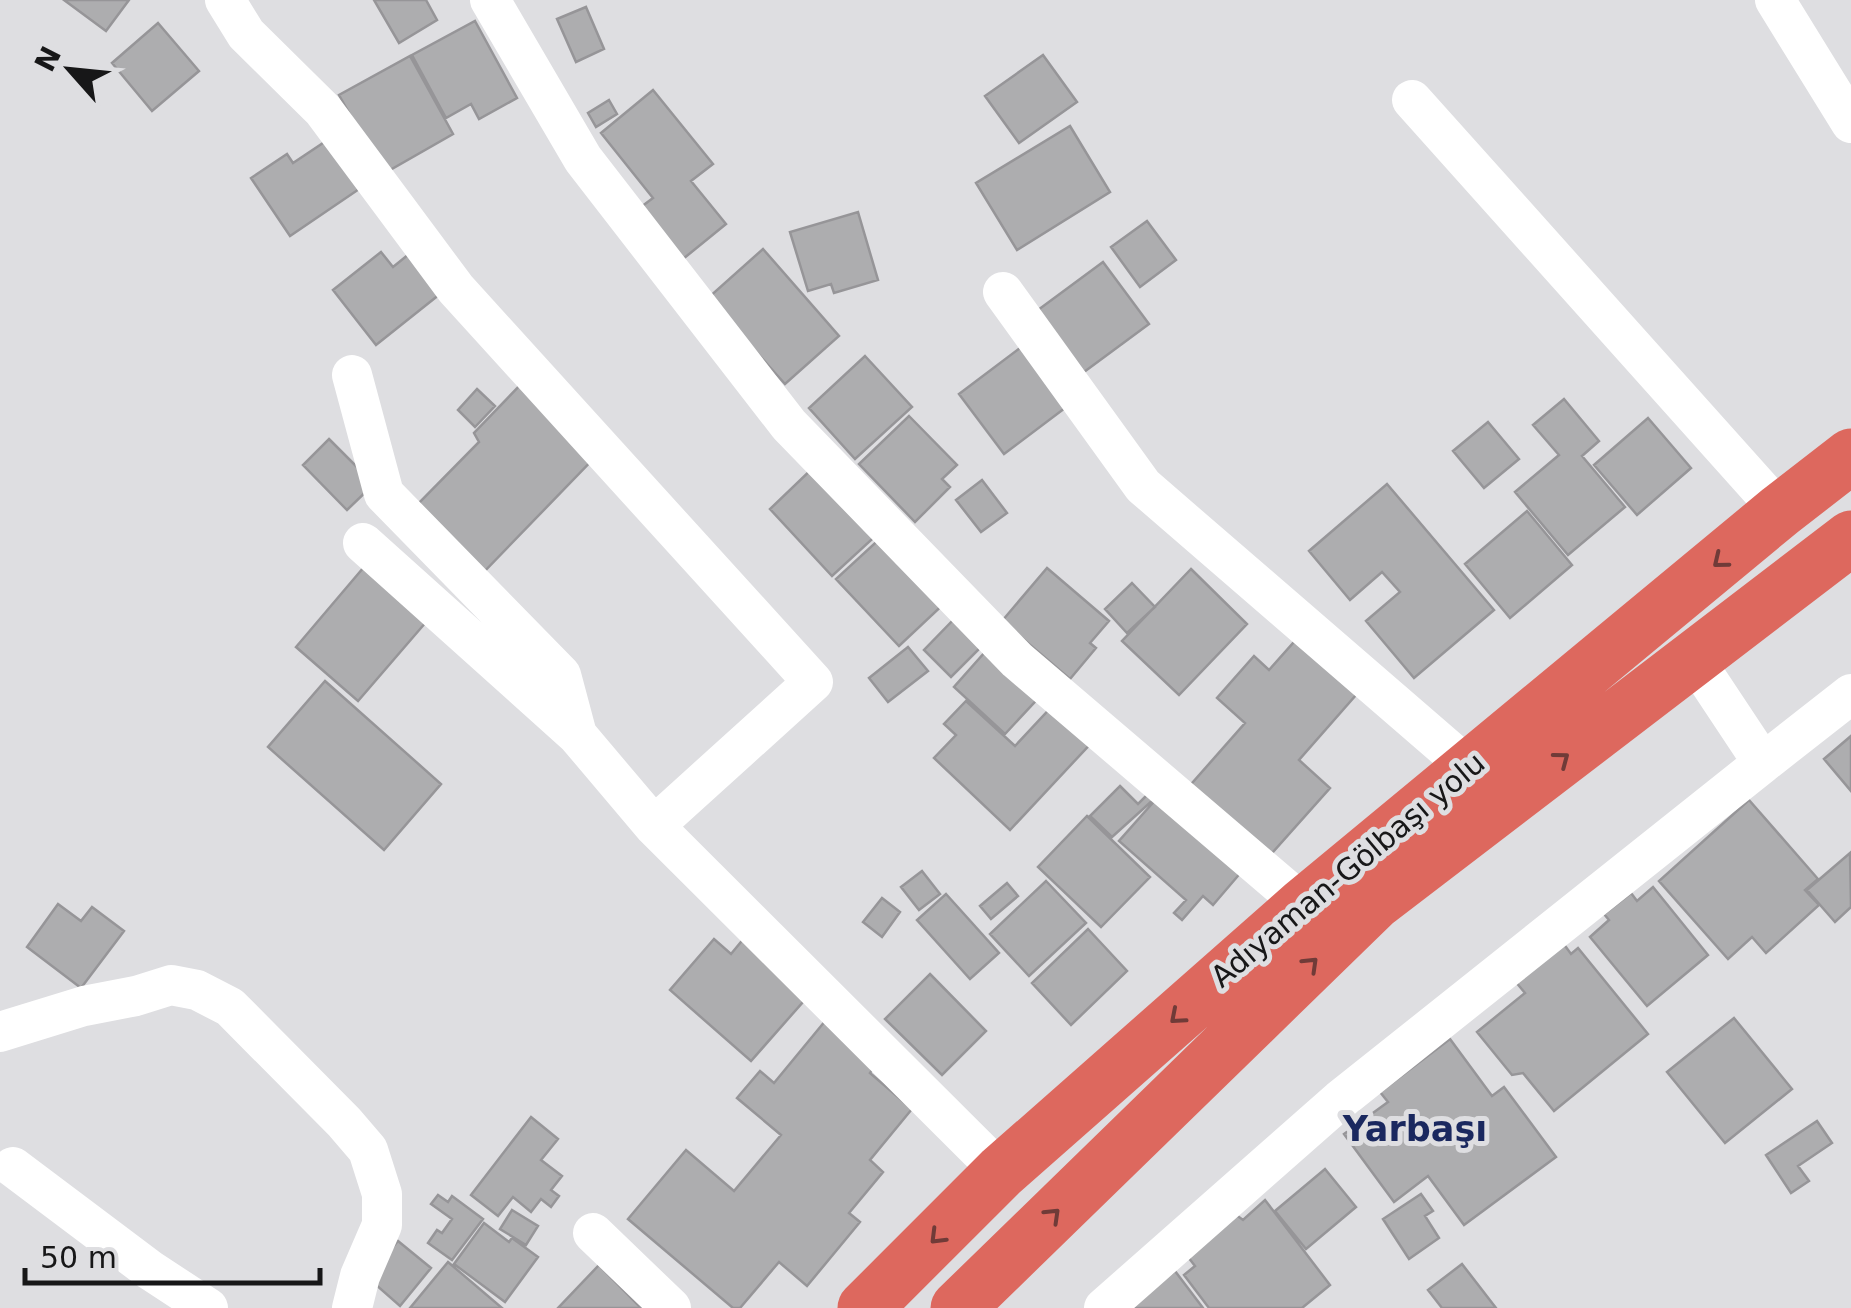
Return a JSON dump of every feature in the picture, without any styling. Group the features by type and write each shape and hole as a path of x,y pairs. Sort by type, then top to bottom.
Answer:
{"highway":[{"name":"Adıyaman-Gölbaşı yolu","path":"866,1308 1001,1172 1304,905 1851,456"},
{"name":"Adıyaman-Gölbaşı yolu","path":"958,1308 1374,902 1851,538"}],"street":[{"path":"225,0 246,34 323,110 456,289 814,682 654,826"},
{"path":"490,0 582,160 789,424 1017,660 1304,905"},
{"path":"1775,0 1851,122"},
{"path":"1412,100 1780,511"},
{"path":"1003,292 1143,486 1468,767"},
{"path":"352,375 384,494 561,675 577,735"},
{"path":"362,544 577,735 654,826 1001,1172"},
{"path":"1694,659 1763,762"},
{"path":"1104,1308 1340,1100 1851,694"},
{"path":"0,1032 84,1006 171,986 197,990 230,1007 368,1150 382,1194 382,1224 360,1276 352,1308"},
{"path":"13,1167 150,1270 208,1308"},
{"path":"593,1233 671,1308"}],"building":[{"path":"64,0 129,0 106,31"},
{"path":"374,0 426,0 437,20 399,43"},
{"path":"586,7 604,49 576,62 557,19"},
{"path":"475,21 517,98 479,119 471,104 446,118 412,55"},
{"path":"158,23 199,71 152,111 112,63"},
{"path":"1043,55 1077,102 1019,143 985,96"},
{"path":"410,56 453,134 383,174 339,95"},
{"path":"653,90 713,164 691,181 726,224 683,259 641,207 653,198 601,133"},
{"path":"609,100 617,114 596,127 588,113"},
{"path":"1070,126 1110,192 1017,250 976,183"},
{"path":"335,135 368,183 290,236 251,178 287,154 293,163"},
{"path":"858,212 878,280 834,293 831,284 808,291 790,232"},
{"path":"1147,221 1176,260 1140,287 1111,247"},
{"path":"763,249 839,336 785,384 708,298"},
{"path":"381,252 393,267 409,254 440,294 376,345 333,290"},
{"path":"1103,262 1149,324 1084,372 1038,310"},
{"path":"1024,345 1069,405 1004,454 959,394"},
{"path":"865,356 912,407 855,459 809,408"},
{"path":"525,380 600,452 480,576 412,510 479,442 474,433"},
{"path":"477,389 495,406 475,427 458,410"},
{"path":"1564,399 1599,441 1582,456 1625,507 1568,555 1515,492 1559,455 1533,425"},
{"path":"909,416 957,465 942,479 950,487 915,522 859,464"},
{"path":"1648,418 1691,468 1637,515 1594,465"},
{"path":"1488,422 1519,459 1484,488 1453,451"},
{"path":"329,439 374,484 347,510 303,465"},
{"path":"819,462 882,530 832,576 770,509"},
{"path":"982,480 1007,513 981,532 956,500"},
{"path":"1387,484 1494,610 1414,678 1366,621 1400,592 1382,572 1350,600 1309,551"},
{"path":"1527,511 1572,565 1510,618 1465,564"},
{"path":"886,533 948,600 899,646 836,579"},
{"path":"364,567 427,621 358,701 296,647"},
{"path":"1047,568 1109,621 1090,643 1096,648 1070,679 1002,621"},
{"path":"1191,569 1247,624 1179,695 1122,641"},
{"path":"1132,583 1155,607 1127,633 1105,609"},
{"path":"957,616 984,644 951,677 924,650"},
{"path":"1302,633 1356,695 1299,760 1330,788 1265,861 1186,790 1245,723 1217,698 1254,656 1269,670"},
{"path":"993,643 1045,691 1005,734 954,687"},
{"path":"908,647 928,671 888,702 869,678"},
{"path":"325,681 441,784 384,850 268,747"},
{"path":"966,701 1015,746 1057,701 1096,738 1010,830 934,758 956,735 944,724"},
{"path":"1851,736 1851,791 1824,759"},
{"path":"1120,786 1138,804 1147,795 1153,800 1112,837 1090,816"},
{"path":"1158,797 1243,870 1213,905 1203,896 1182,920 1174,913 1186,900 1119,841"},
{"path":"1749,800 1818,879 1805,890 1819,905 1766,953 1752,937 1728,959 1659,881"},
{"path":"1087,816 1150,877 1101,927 1038,867"},
{"path":"1850,853 1851,907 1835,922 1807,890"},
{"path":"922,871 940,894 919,910 901,887"},
{"path":"1046,881 1086,923 1029,976 990,934"},
{"path":"1007,883 1018,896 991,919 980,906"},
{"path":"1653,887 1708,955 1647,1006 1590,937 1609,920 1604,914 1631,893 1637,901"},
{"path":"946,894 999,953 970,979 917,920"},
{"path":"882,898 900,912 882,937 863,922"},
{"path":"58,904 81,921 92,907 124,931 81,988 27,947"},
{"path":"1088,929 1127,971 1071,1025 1032,983"},
{"path":"745,937 810,994 751,1061 670,990 714,939 731,954"},
{"path":"1563,943 1571,954 1578,948 1648,1034 1554,1111 1523,1073 1512,1075 1477,1032 1525,993 1515,981"},
{"path":"930,974 986,1031 942,1075 885,1019"},
{"path":"1734,1018 1792,1089 1725,1143 1667,1072"},
{"path":"826,1020 877,1063 870,1073 912,1109 870,1160 883,1172 849,1213 860,1222 807,1286 779,1262 740,1308 733,1308 628,1219 686,1150 734,1191 781,1135 737,1098 760,1071 774,1083"},
{"path":"1450,1039 1492,1096 1504,1087 1556,1157 1464,1225 1428,1176 1394,1202 1344,1134 1388,1102 1380,1092"},
{"path":"531,1117 558,1139 541,1160 562,1176 551,1190 559,1196 551,1207 541,1199 531,1212 513,1197 498,1216 471,1195"},
{"path":"1817,1121 1832,1143 1798,1166 1809,1181 1791,1193 1766,1155"},
{"path":"1325,1169 1356,1207 1306,1249 1275,1211"},
{"path":"1421,1194 1433,1211 1425,1216 1439,1238 1409,1259 1383,1219"},
{"path":"438,1195 448,1202 452,1196 483,1219 452,1260 428,1243 452,1219 431,1204"},
{"path":"1265,1200 1330,1285 1302,1308 1209,1308 1184,1275 1195,1266 1185,1253 1235,1214 1243,1220"},
{"path":"512,1210 538,1226 526,1245 500,1229"},
{"path":"484,1223 538,1257 505,1302 454,1264"},
{"path":"398,1241 431,1268 400,1306 367,1277"},
{"path":"448,1262 502,1308 410,1308"},
{"path":"1462,1264 1496,1308 1442,1308 1428,1290"},
{"path":"599,1265 641,1308 558,1308"},
{"path":"1175,1271 1203,1308 1127,1308"}],"district":[{"name":"Yarbaşı","path":"1415,1129"}]}
